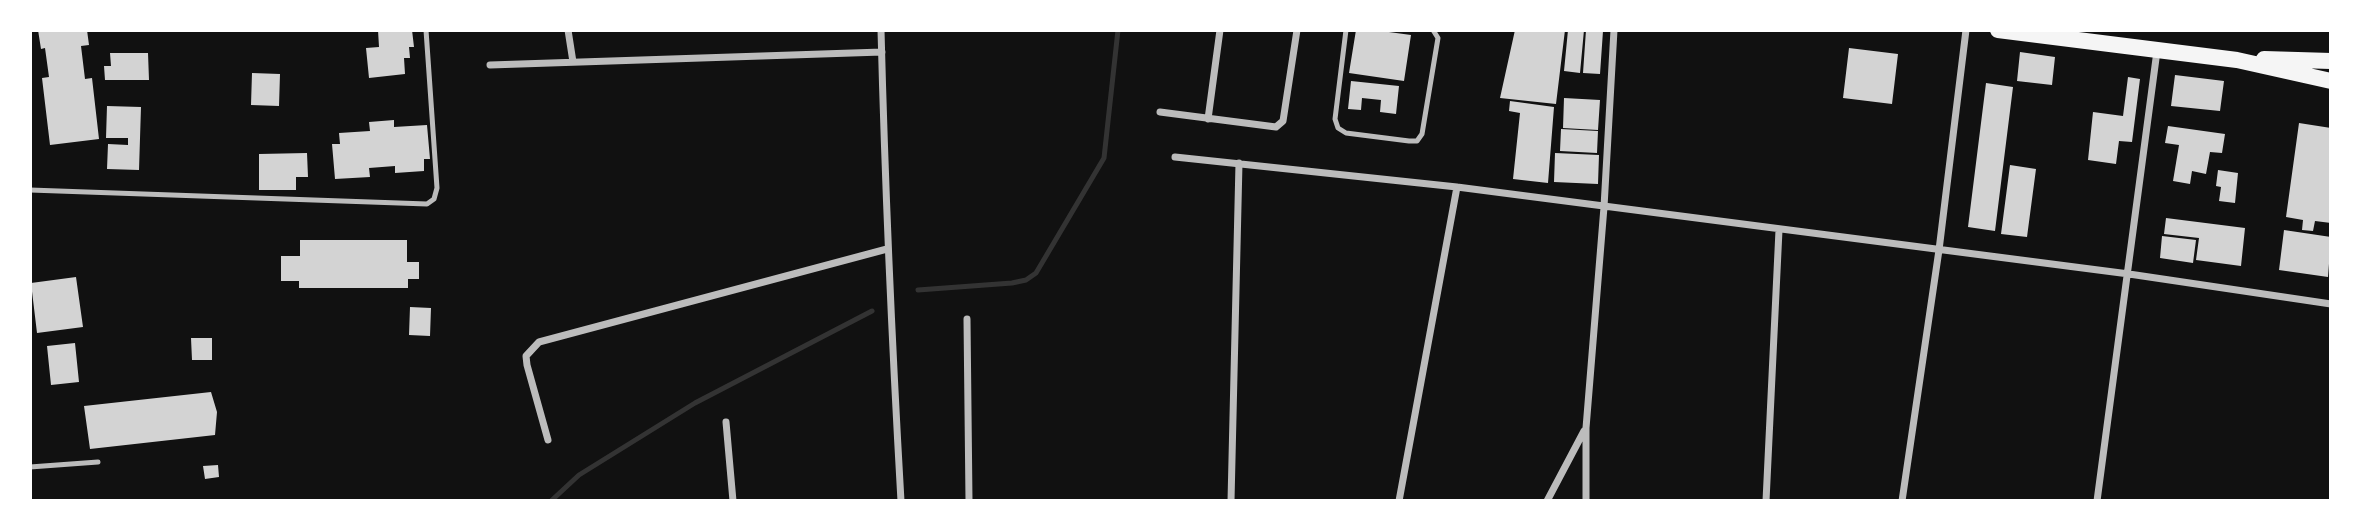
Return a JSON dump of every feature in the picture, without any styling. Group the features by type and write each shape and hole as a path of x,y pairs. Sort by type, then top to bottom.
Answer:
{"main road":[{"path":"2008,30 2237,60 2331,81"},
{"path":"2237,60 2331,61"}],"street":[{"path":"568,30 573,62"},
{"path":"881,30 887,249 901,501"},
{"path":"1208,119 1220,30"},
{"path":"1160,112 1276,127 1280,125 1283,121 1297,30"},
{"path":"1586,501 1586,428 1604,206 1614,30"},
{"path":"1902,501 1939,250 1966,30"},
{"path":"2097,501 2158,49"},
{"path":"491,65 882,52"},
{"path":"1175,157 1457,187 2129,274 2331,304"},
{"path":"1230,501 1239,163"},
{"path":"1399,501 1457,187"},
{"path":"1766,501 1779,230"},
{"path":"548,440 526,356 539,342 887,249"},
{"path":"967,319 969,501"},
{"path":"726,422 733,501"},
{"path":"1547,501 1586,428"}],"lane":[{"path":"30,190 427,204 434,199 437,188 426,30"},
{"path":"1346,30 1335,119 1339,128 1346,133 1417,141 1422,134 1438,38 1433,30"},
{"path":"30,467 98,462"}],"building":[{"path":"38,30 87,30 89,45 81,46 85,79 92,78 99,139 50,145 42,78 49,77 45,48 41,49"},
{"path":"378,30 412,30 414,47 409,47 410,58 404,58 405,74 369,78 366,48 379,47"},
{"path":"1356,30 1411,35 1404,81 1349,73"},
{"path":"1515,30 1565,30 1556,104 1500,98"},
{"path":"1568,30 1584,30 1580,73 1564,71"},
{"path":"1586,30 1603,31 1600,74 1583,73"},
{"path":"1849,48 1898,54 1892,104 1843,98"},
{"path":"2020,52 2055,57 2052,85 2017,81"},
{"path":"110,53 148,53 149,80 105,80 104,66 111,66"},
{"path":"252,73 280,74 279,106 251,105"},
{"path":"2175,75 2224,81 2220,111 2171,106"},
{"path":"2128,77 2140,79 2132,142 2119,141 2116,164 2088,160 2093,112 2123,116"},
{"path":"1351,81 1399,86 1396,114 1380,112 1381,100 1362,98 1361,110 1348,109"},
{"path":"1986,83 2013,87 1995,231 1968,227"},
{"path":"1564,98 1600,100 1598,130 1563,128"},
{"path":"1510,101 1554,107 1548,183 1513,179 1520,113 1509,111"},
{"path":"107,106 141,107 139,170 107,169 108,144 128,145 128,138 106,138"},
{"path":"394,120 394,127 427,125 430,159 424,159 424,171 395,173 395,166 369,168 370,177 335,179 332,144 340,144 339,133 370,131 369,122"},
{"path":"2299,123 2331,128 2331,223 2315,221 2313,231 2302,230 2303,220 2286,217"},
{"path":"2168,126 2225,134 2222,153 2210,152 2206,174 2192,171 2190,184 2173,181 2179,145 2165,143"},
{"path":"1561,129 1598,131 1597,153 1560,151"},
{"path":"307,153 308,177 296,177 296,190 259,190 259,154"},
{"path":"1555,153 1599,155 1598,184 1554,182"},
{"path":"2010,165 2036,169 2027,237 2001,234"},
{"path":"2218,170 2238,173 2235,203 2219,201 2221,187 2216,186"},
{"path":"2166,218 2245,228 2241,266 2196,260 2199,238 2164,234"},
{"path":"2284,230 2331,237 2328,277 2279,270"},
{"path":"2162,236 2196,240 2193,263 2160,258"},
{"path":"300,240 407,240 407,262 419,262 419,279 408,279 408,288 299,288 299,281 281,281 281,256 300,256"},
{"path":"76,277 83,327 37,333 31,283"},
{"path":"410,307 431,308 430,336 409,335"},
{"path":"191,338 212,338 212,360 192,360"},
{"path":"75,343 79,382 51,385 47,346"},
{"path":"211,392 217,412 215,435 90,449 84,406"},
{"path":"218,465 219,477 205,479 203,466"}],"waterway":[{"path":"918,290 1012,283 1026,280 1036,273 1104,158 1118,30"},
{"path":"551,501 579,475 695,403 872,311"}]}
